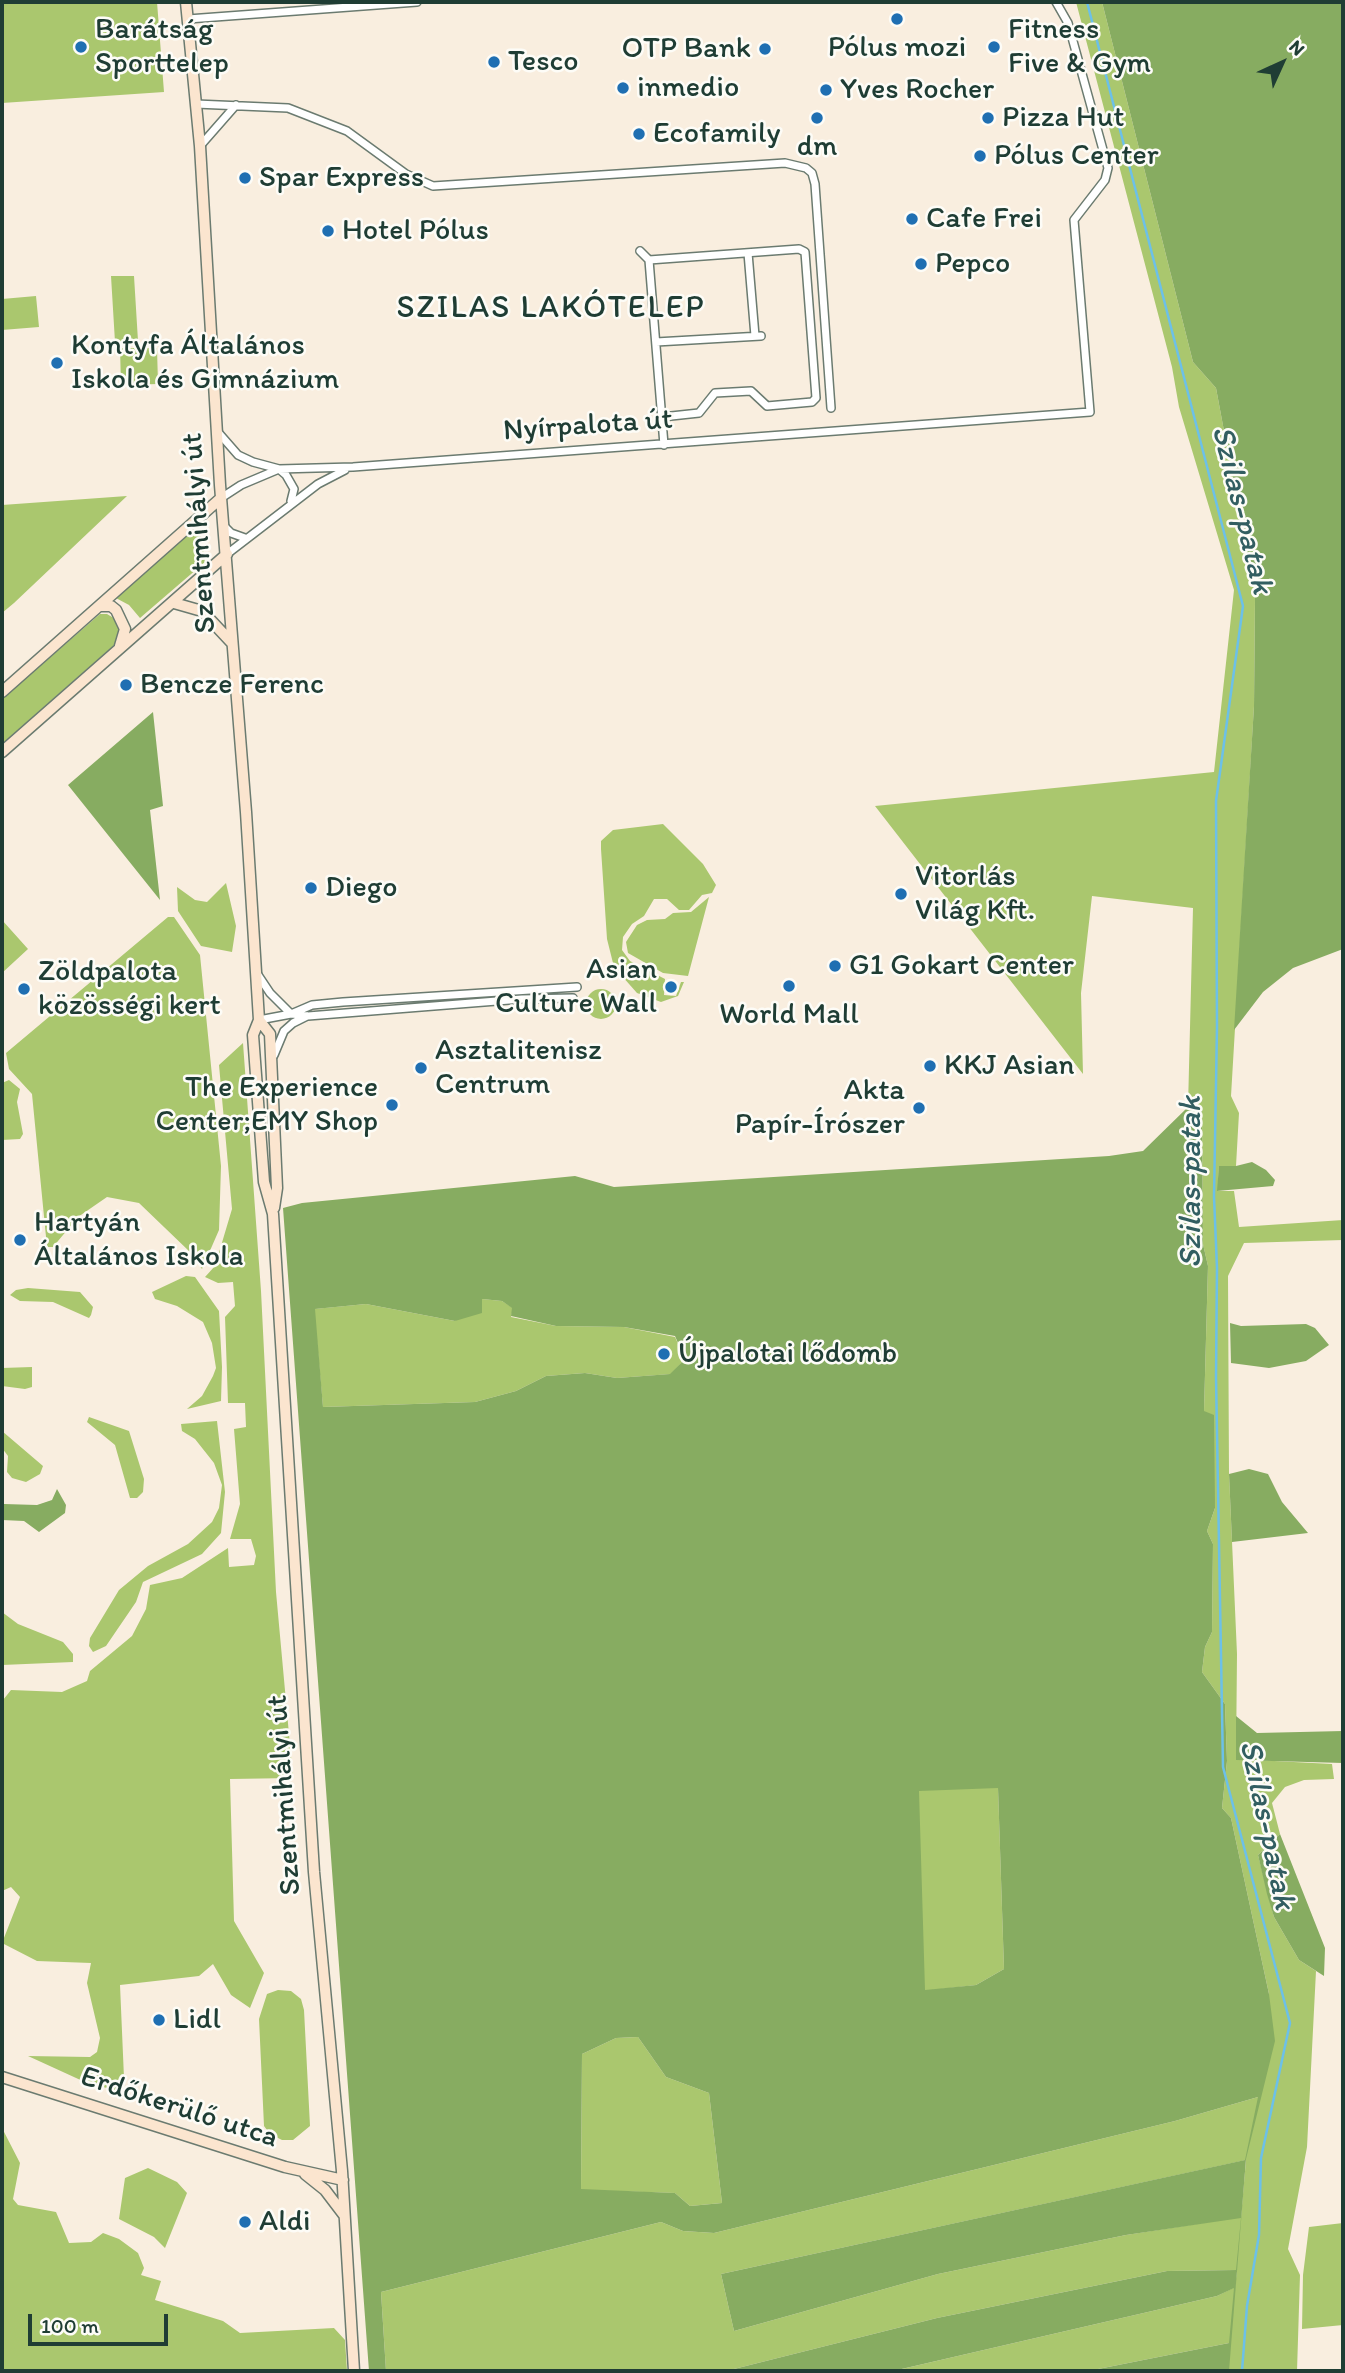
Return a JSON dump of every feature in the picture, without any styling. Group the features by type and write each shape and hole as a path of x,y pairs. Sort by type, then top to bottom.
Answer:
{"main road":[{"name":"Szentmihályi út","path":"186,2 200,146 217,430 256,970 259,1020 253,1035 264,1182 273,1214 314,1872 343,2180 354,2371"},
{"name":"Nyírpalota út","path":"2,692 222,498"},
{"name":"Nyírpalota út","path":"2,752 227,554"},
{"path":"174,603 202,611 232,643"},
{"path":"100,606 111,606 116,610 125,629 117,653"},
{"name":"Szentmihályi út","path":"259,1020 270,1034 277,1188 273,1214"},
{"name":"Erdőkerülő utca","path":"2,2077 302,2172 343,2180"},
{"path":"302,2172 325,2190 346,2218"}],"street":[{"path":"188,19 417,2"},
{"name":"Nyírpalota út","path":"222,498 241,485 279,468 354,467 1090,412 1074,220 1105,180 1108,168 1068,23 1056,2"},
{"path":"196,104 288,108 356,136 406,174 433,186 785,163 806,168 812,173 815,184 831,408"},
{"path":"200,146 236,105"},
{"path":"649,260 799,249 805,252 816,398 812,402 767,406 751,391 715,393 699,413 662,416"},
{"path":"640,251 649,260 664,445"},
{"path":"656,342 758,336 748,253"},
{"path":"217,430 238,455 253,463 279,468 294,489 290,504"},
{"name":"Nyírpalota út","path":"227,554 332,475 354,467"},
{"path":"224,526 231,533 245,538"},
{"path":"256,970 270,993 291,1014 308,1016 522,999 573,999"},
{"path":"259,1020 291,1014 312,1005 577,987"},
{"path":"272,1064 284,1031 308,1016"}],"green space":[{"name":"Barátság Sporttelep","path":"2,2 157,2 164,92 2,103"},
{"path":"1076,2 1102,2 1193,362 1216,388 1255,597 1254,706 1231,1096 1239,1113 1236,1166 1219,1166 1218,1191 1234,1191 1239,1227 1343,1220 1343,1240 1244,1243 1228,1276 1229,1474 1237,1654 1236,1759 1332,1764 1334,1779 1304,1780 1285,1787 1272,1803 1280,1834 1258,1855 1274,1917 1299,1960 1316,1971 1307,2147 1288,2249 1300,2275 1297,2371 1229,2371 1229,2343 1088,2371 893,2371 1217,2296 1235,2287 1237,2270 1167,2271 937,2318 726,2371 386,2371 381,2292 661,2222 683,2231 714,2233 1175,2121 1258,2097 1259,2100 1269,1994 1231,1818 1222,1808 1227,1761 1225,1704 1202,1672 1205,1647 1212,1632 1213,1544 1207,1531 1215,1508 1204,1411 1208,1266 1203,1244 1202,1107 1188,1107 1193,908 1092,896 1081,993 1083,1074 875,806 1214,772 1234,590 1179,407 1172,367","holes":["1246,2160 1241,2217 1126,2235 938,2274 734,2331 721,2274"]},
{"path":"1102,2 1343,2 1343,949 1293,968 1263,992 1234,1030 1254,706 1255,597 1216,388 1193,362"},
{"path":"111,276 134,276 138,341 115,342"},
{"path":"36,296 39,327 2,330 2,299"},
{"path":"120,348 157,348 158,384 121,385"},
{"path":"127,496 14,603 2,613 2,505"},
{"path":"199,523 205,562 140,618 129,605 114,597"},
{"path":"100,614 107,614 117,620 123,633 120,640 2,744 2,699"},
{"path":"153,712 163,806 150,810 160,900 68,785"},
{"path":"663,824 703,864 716,885 712,893 702,895 689,910 679,910 667,899 654,899 644,916 632,924 623,937 622,950 630,961 665,979 664,995 676,996 681,982 684,982 678,996 661,1002 637,993 614,967 607,939 601,841 613,830"},
{"path":"226,883 236,926 232,952 201,946 178,911 177,887 195,900 207,902"},
{"path":"709,897 688,976 663,973 628,953 626,942 637,925 647,920 665,919 673,913 691,912"},
{"path":"168,917 174,917 200,955 221,1166 219,1230 202,1269 190,1252 139,1203 107,1197 78,1217 53,1247 47,1247 32,1094 9,1069 6,1053"},
{"path":"2,920 28,949 2,973"},
{"path":"601,989 612,993 616,1004 612,1015 601,1019 590,1015 586,1004 590,993"},
{"path":"243,1043 261,1291 276,1592 293,1778 230,1779 234,1921 264,1973 250,2008 231,1995 213,1964 199,1976 120,1985 124,2085 119,2091 87,2083 28,2056 90,2057 97,2052 100,2038 87,1983 91,1963 37,1961 2,1943 20,1897 11,1887 2,1891 3,1700 11,1690 62,1692 87,1681 90,1671 132,1636 146,1609 150,1585 182,1578 228,1548 229,1567 254,1565 256,1556 251,1539 230,1539 240,1504 234,1429 246,1427 245,1403 228,1403 225,1317 235,1306 233,1282 218,1283 205,1277 215,1266 232,1209 219,1065"},
{"path":"9,1080 20,1089 17,1102 23,1134 20,1139 2,1140 2,1083"},
{"path":"1202,1106 1203,1244 1208,1266 1204,1411 1214,1415 1215,1508 1207,1531 1213,1544 1212,1632 1205,1647 1202,1672 1225,1704 1227,1761 1222,1808 1231,1818 1269,1994 1275,2041 1246,2159 1229,2371 1088,2371 1229,2343 1234,2288 1217,2296 893,2371 726,2371 937,2318 1167,2271 1236,2270 1241,2218 1126,2235 938,2274 734,2331 721,2274 1245,2160 1258,2097 1175,2121 714,2233 683,2231 661,2222 381,2292 386,2371 369,2371 283,1208 302,1203 575,1176 614,1187 1109,1156 1143,1151 1188,1107","holes":["482,1299 502,1301 512,1308 511,1316 556,1326 624,1327 675,1336 685,1359 670,1374 617,1378 585,1373 546,1376 516,1391 475,1402 323,1407 315,1309 366,1304 455,1321 482,1313","998,1788 1004,1969 976,1985 925,1990 919,1791","638,2037 666,2077 709,2093 722,2203 690,2206 675,2193 581,2189 582,2054 616,2038"]},
{"path":"1252,1162 1266,1170 1275,1180 1273,1186 1217,1191 1219,1166"},
{"path":"186,1276 195,1277 219,1311 222,1367 221,1401 187,1409 202,1396 213,1376 216,1368 212,1343 203,1322 177,1306 155,1299 152,1292"},
{"path":"28,1288 80,1292 93,1307 91,1315 89,1318 53,1302 20,1301 10,1295 16,1290"},
{"path":"482,1299 502,1301 513,1308 511,1317 556,1326 624,1327 675,1337 685,1359 671,1374 617,1378 585,1373 546,1376 516,1391 475,1402 323,1407 314,1309 366,1304 455,1321"},
{"path":"1230,1323 1241,1326 1306,1324 1315,1328 1329,1345 1306,1361 1269,1368 1231,1363"},
{"path":"32,1367 32,1387 25,1389 2,1386 2,1368"},
{"path":"89,1417 129,1431 144,1479 143,1492 137,1498 130,1498 115,1445 87,1422"},
{"path":"217,1421 225,1492 221,1533 202,1554 143,1582 136,1602 106,1646 93,1652 89,1646 90,1638 119,1590 148,1566 188,1544 212,1522 219,1508 222,1485 214,1463 195,1439 182,1431 181,1424"},
{"path":"2,1431 43,1466 40,1474 26,1482 12,1478 7,1472 8,1456 2,1448"},
{"path":"1249,1469 1268,1474 1282,1502 1308,1533 1232,1542 1229,1474"},
{"path":"57,1489 66,1505 65,1513 39,1532 24,1521 2,1520 4,1504 37,1505 52,1500"},
{"path":"2,1612 18,1624 63,1642 73,1654 73,1662 2,1665"},
{"path":"1236,1716 1257,1733 1343,1731 1343,1763 1236,1760"},
{"path":"998,1787 1004,1969 976,1985 924,1991 918,1790"},
{"path":"1280,1834 1325,1948 1324,1976 1299,1960 1274,1917 1258,1855"},
{"path":"278,1990 291,1991 301,1999 304,2010 310,2126 293,2140 282,2140 270,2134 264,2126 259,2019 267,1994"},
{"path":"638,2037 666,2077 709,2093 722,2203 690,2206 675,2193 581,2190 582,2054 616,2038"},
{"path":"2,2128 20,2163 13,2199 18,2205 56,2212 69,2243 91,2242 103,2233 119,2239 138,2253 144,2268 141,2275 161,2281 155,2300 223,2321 240,2333 334,2328 345,2340 347,2371 2,2371"},
{"path":"148,2168 177,2182 187,2193 165,2248 154,2237 119,2219 125,2178"},
{"path":"1343,2223 1343,2325 1302,2329 1303,2275 1309,2227"}],"waterway":[{"name":"Szilas-patak","path":"1087,2 1243,606 1216,801 1217,1027 1214,1197 1223,1767 1290,2023 1261,2158 1259,2235 1247,2306 1242,2371"}],"place":[{"name":"Pólus mozi","path":"897,19"},
{"name":"Barátság Sporttelep","path":"81,47"},
{"name":"Fitness Five & Gym","path":"994,47"},
{"name":"OTP Bank","path":"765,49"},
{"name":"Tesco","path":"494,62"},
{"name":"inmedio","path":"623,88"},
{"name":"Yves Rocher","path":"826,90"},
{"name":"dm","path":"817,118"},
{"name":"Pizza Hut","path":"988,118"},
{"name":"Ecofamily","path":"639,134"},
{"name":"Pólus Center","path":"980,156"},
{"name":"Spar Express","path":"245,178"},
{"name":"Cafe Frei","path":"912,219"},
{"name":"Hotel Pólus","path":"328,231"},
{"name":"Pepco","path":"921,264"},
{"name":"Kontyfa Általános Iskola és Gimnázium","path":"57,363"},
{"name":"Bencze Ferenc","path":"126,685"},
{"name":"Diego","path":"311,888"},
{"name":"Vitorlás Világ Kft.","path":"901,894"},
{"name":"G1 Gokart Center","path":"835,966"},
{"name":"World Mall","path":"789,986"},
{"name":"Asian Culture Wall","path":"671,987"},
{"name":"Zöldpalota közösségi kert","path":"24,989"},
{"name":"KKJ Asian","path":"930,1066"},
{"name":"Asztalitenisz Centrum","path":"421,1068"},
{"name":"The Experience Center;EMY Shop","path":"392,1105"},
{"name":"Akta Papír-Írószer","path":"919,1108"},
{"name":"Hartyán Általános Iskola","path":"20,1240"},
{"name":"Újpalotai lődomb","path":"664,1354"},
{"name":"Lidl","path":"159,2020"},
{"name":"Aldi","path":"245,2222"}],"district":[{"name":"SZILAS LAKÓTELEP","path":"551,309"}]}
